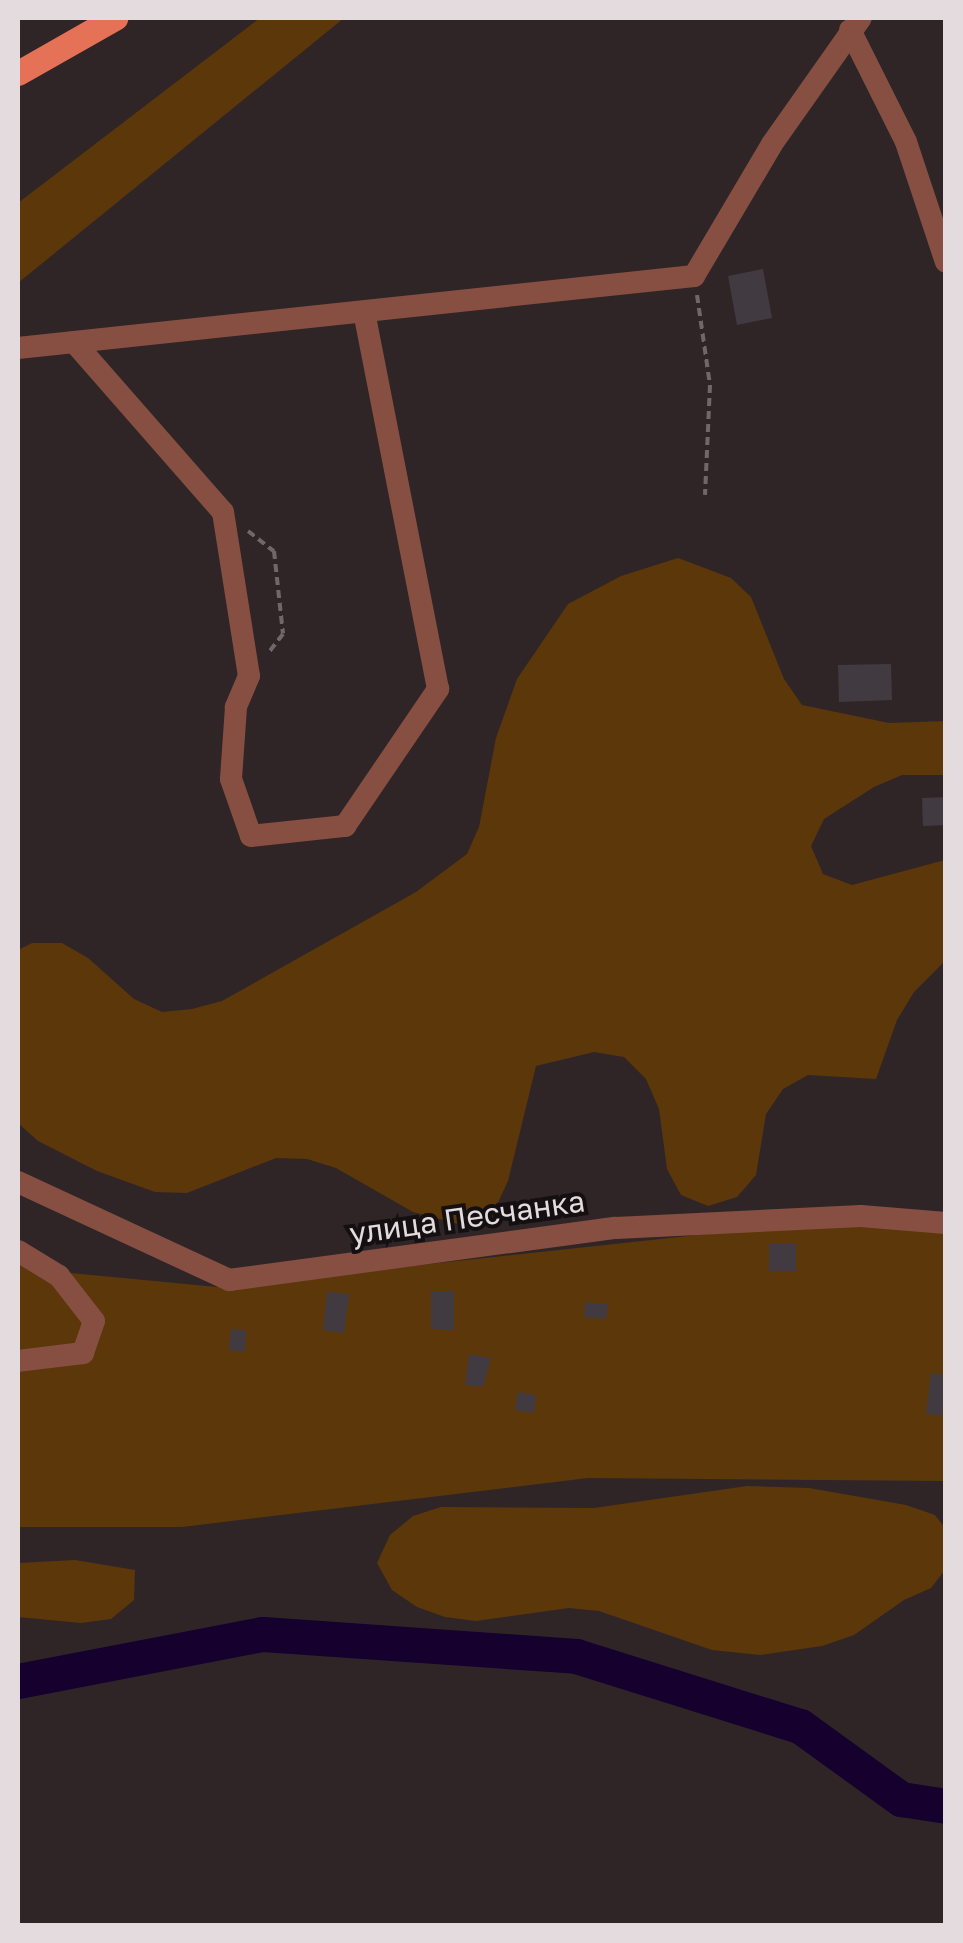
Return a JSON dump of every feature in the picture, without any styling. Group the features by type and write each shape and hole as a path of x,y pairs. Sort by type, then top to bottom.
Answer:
{"main road":[{"path":"18,73 115,18"}],"street":[{"path":"856,24 906,142 946,262"},
{"path":"18,348 694,276 772,144 856,24"},
{"path":"74,342 224,512 249,676 236,707 231,779 251,836 345,826 438,689 364,312"},
{"name":"улица Песчанка","path":"18,1182 229,1280 616,1228 861,1216 946,1223"},
{"path":"18,1252 59,1276 94,1321 83,1354 18,1361"}],"path":[{"path":"694,276 710,386 705,495"},
{"path":"224,512 274,551 283,634 249,676"}],"shaded area":[{"path":"260,18 344,18 18,283 18,203"},
{"path":"678,558 731,578 751,597 784,679 802,705 889,723 945,721 945,775 902,775 874,787 824,819 811,846 823,874 852,885 945,860 945,961 914,992 897,1020 876,1079 808,1075 783,1089 766,1114 756,1175 737,1197 708,1206 681,1195 667,1169 659,1109 646,1079 624,1057 594,1052 536,1066 508,1181 495,1209 470,1227 413,1212 336,1168 307,1159 276,1158 187,1193 155,1192 97,1171 38,1141 18,1123 18,950 32,943 62,943 88,958 134,999 162,1012 192,1009 222,1001 416,892 467,854 479,827 496,738 517,679 568,604 621,576"},
{"path":"906,1223 945,1226 945,1481 588,1478 182,1527 18,1527 18,1262 29,1269 217,1287 725,1232"},
{"path":"747,1486 809,1488 906,1505 935,1515 945,1528 945,1570 931,1588 904,1600 854,1635 822,1646 760,1655 712,1650 599,1611 569,1608 476,1621 445,1617 417,1607 392,1590 377,1563 390,1535 413,1516 441,1507 594,1508"},
{"path":"75,1560 135,1570 134,1600 111,1619 81,1623 18,1617 18,1563"}],"building":[{"path":"763,269 772,318 737,325 728,276"},
{"path":"891,664 892,700 839,702 838,665"},
{"path":"946,797 946,825 923,826 922,798"},
{"path":"769,1244 796,1244 796,1271 769,1271"},
{"path":"431,1291 454,1291 454,1330 431,1329"},
{"path":"327,1292 349,1294 344,1333 323,1330"},
{"path":"585,1302 608,1304 606,1319 584,1317"},
{"path":"231,1329 246,1330 245,1352 229,1350"},
{"path":"469,1354 491,1358 483,1387 465,1385"},
{"path":"931,1373 946,1375 942,1416 926,1414"},
{"path":"518,1392 536,1395 534,1413 515,1410"}],"waterway":[{"path":"18,1681 263,1634 576,1656 800,1726 901,1799 946,1806"}]}
